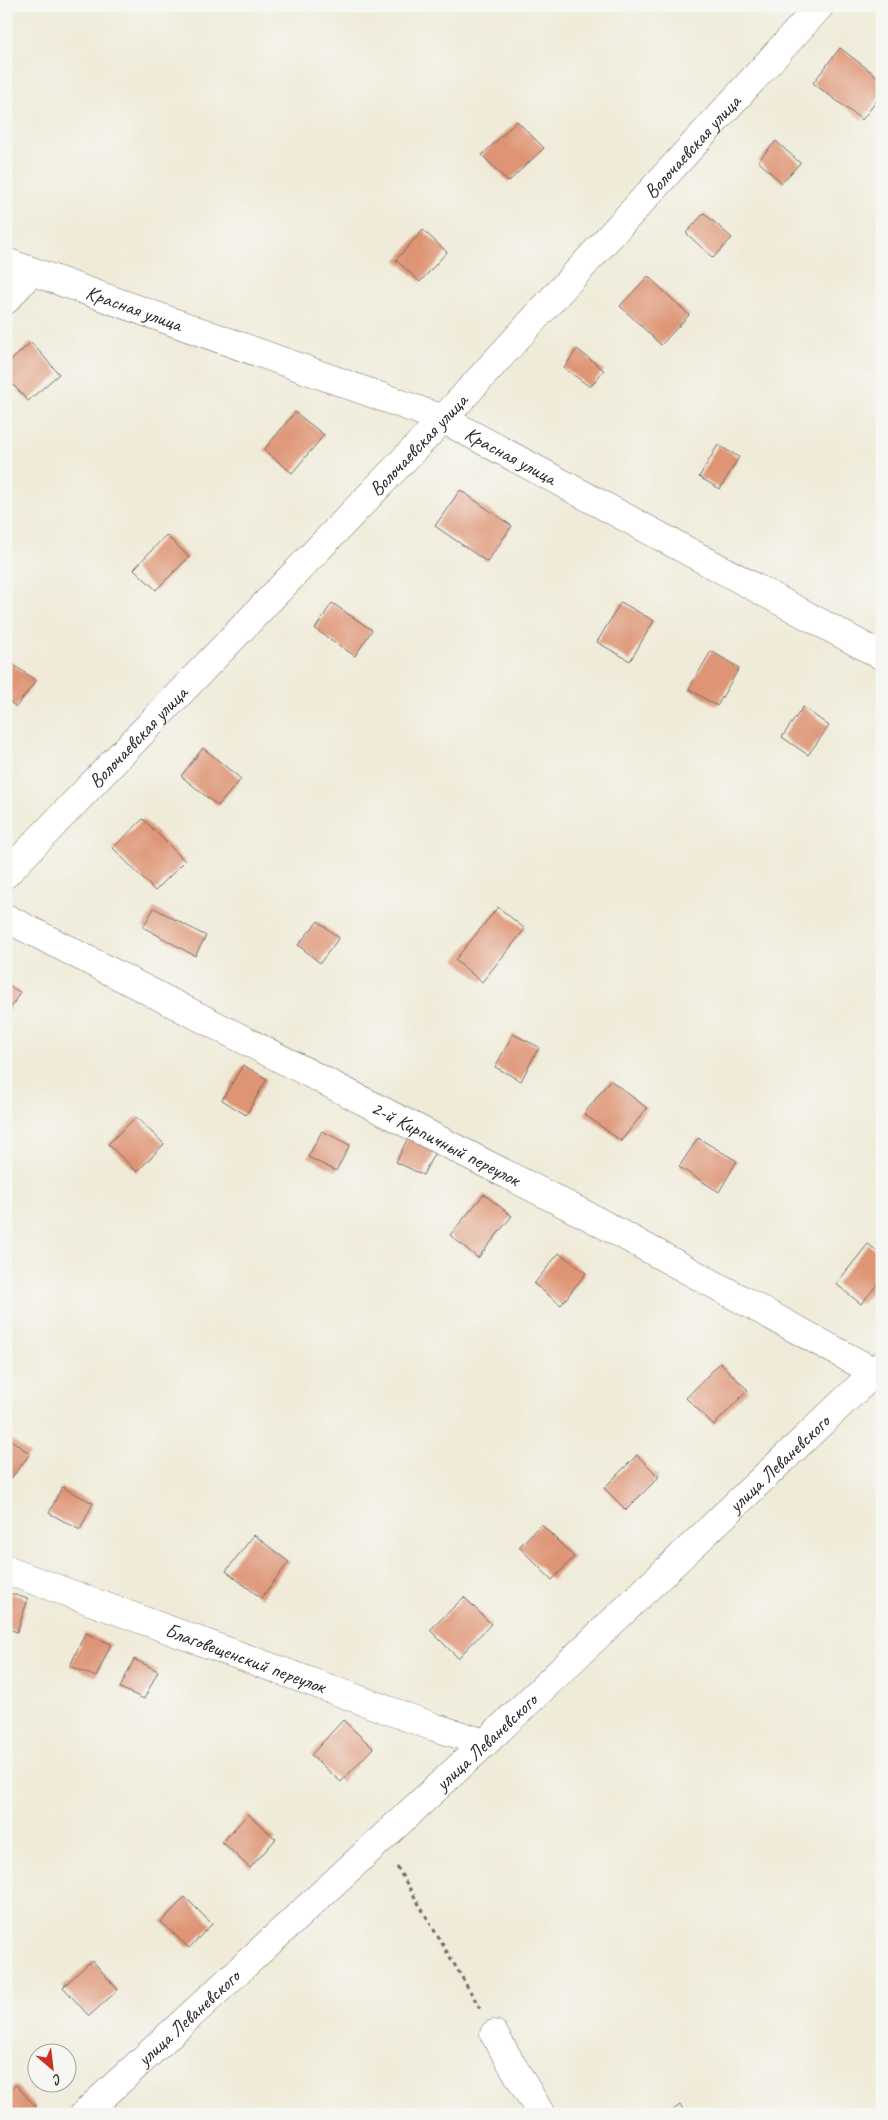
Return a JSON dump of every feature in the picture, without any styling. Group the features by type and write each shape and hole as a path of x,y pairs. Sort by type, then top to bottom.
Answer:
{"street":[{"name":"Волочаевская улица","path":"6,874 443,419 820,6"},
{"name":"Красная улица","path":"6,262 443,419 882,656"},
{"path":"6,300 32,271"},
{"name":"2-й Кирпичный переулок","path":"6,918 590,1217 880,1371"},
{"name":"улица Леваневского","path":"84,2114 380,1838 485,1743 880,1371"},
{"name":"Благовещенский переулок","path":"6,1570 434,1728 485,1743"},
{"path":"494,2034 542,2114"}],"path":[{"path":"380,1838 494,2034"}],"building":[{"path":"840,48 882,80 882,94 862,120 813,83"},
{"path":"517,121 544,148 508,182 482,155"},
{"path":"776,141 800,163 782,183 758,161"},
{"path":"704,213 732,238 713,258 686,233"},
{"path":"423,230 447,252 420,282 396,260"},
{"path":"648,276 689,315 661,345 620,306"},
{"path":"31,342 59,374 28,401 6,377 6,365"},
{"path":"577,349 604,370 590,387 564,368"},
{"path":"295,412 324,435 292,473 264,450"},
{"path":"718,445 739,457 720,489 699,477"},
{"path":"460,490 512,526 487,562 435,526"},
{"path":"166,535 189,557 156,590 134,569"},
{"path":"621,602 654,621 630,661 597,642"},
{"path":"332,603 372,630 355,656 315,629"},
{"path":"711,651 739,668 717,706 689,689"},
{"path":"6,659 36,681 16,707 6,699"},
{"path":"803,707 829,726 808,755 782,737"},
{"path":"203,748 241,779 218,806 181,776"},
{"path":"143,819 185,861 155,891 113,848"},
{"path":"498,907 525,929 482,982 455,960"},
{"path":"154,908 206,936 195,956 143,927"},
{"path":"318,921 339,938 320,963 298,945"},
{"path":"6,984 20,992 6,1016"},
{"path":"513,1034 539,1047 521,1081 495,1067"},
{"path":"243,1065 267,1079 246,1115 222,1100"},
{"path":"610,1080 647,1108 621,1141 584,1114"},
{"path":"136,1117 164,1144 137,1172 108,1144"},
{"path":"322,1131 350,1145 336,1171 308,1157"},
{"path":"409,1136 436,1150 423,1175 396,1162"},
{"path":"698,1138 737,1161 719,1192 679,1167"},
{"path":"484,1194 512,1216 478,1258 450,1235"},
{"path":"868,1244 882,1255 882,1279 861,1304 836,1284"},
{"path":"559,1253 586,1273 561,1305 534,1284"},
{"path":"720,1363 748,1390 714,1425 686,1398"},
{"path":"6,1436 30,1454 6,1485"},
{"path":"637,1455 659,1477 626,1510 604,1488"},
{"path":"62,1487 93,1503 80,1530 49,1513"},
{"path":"541,1524 574,1557 552,1580 519,1547"},
{"path":"254,1535 289,1562 261,1598 226,1571"},
{"path":"6,1592 28,1599 17,1632 6,1628"},
{"path":"464,1597 491,1624 458,1658 430,1630"},
{"path":"85,1633 111,1644 96,1677 70,1666"},
{"path":"134,1659 158,1671 144,1699 120,1688"},
{"path":"343,1720 373,1748 341,1782 311,1755"},
{"path":"248,1814 276,1839 250,1868 222,1842"},
{"path":"185,1897 212,1924 189,1948 161,1922"},
{"path":"92,1960 118,1990 89,2016 63,1987"},
{"path":"16,2085 36,2107 29,2114 6,2114 6,2094"},
{"path":"680,2105 686,2114 668,2114"}]}
